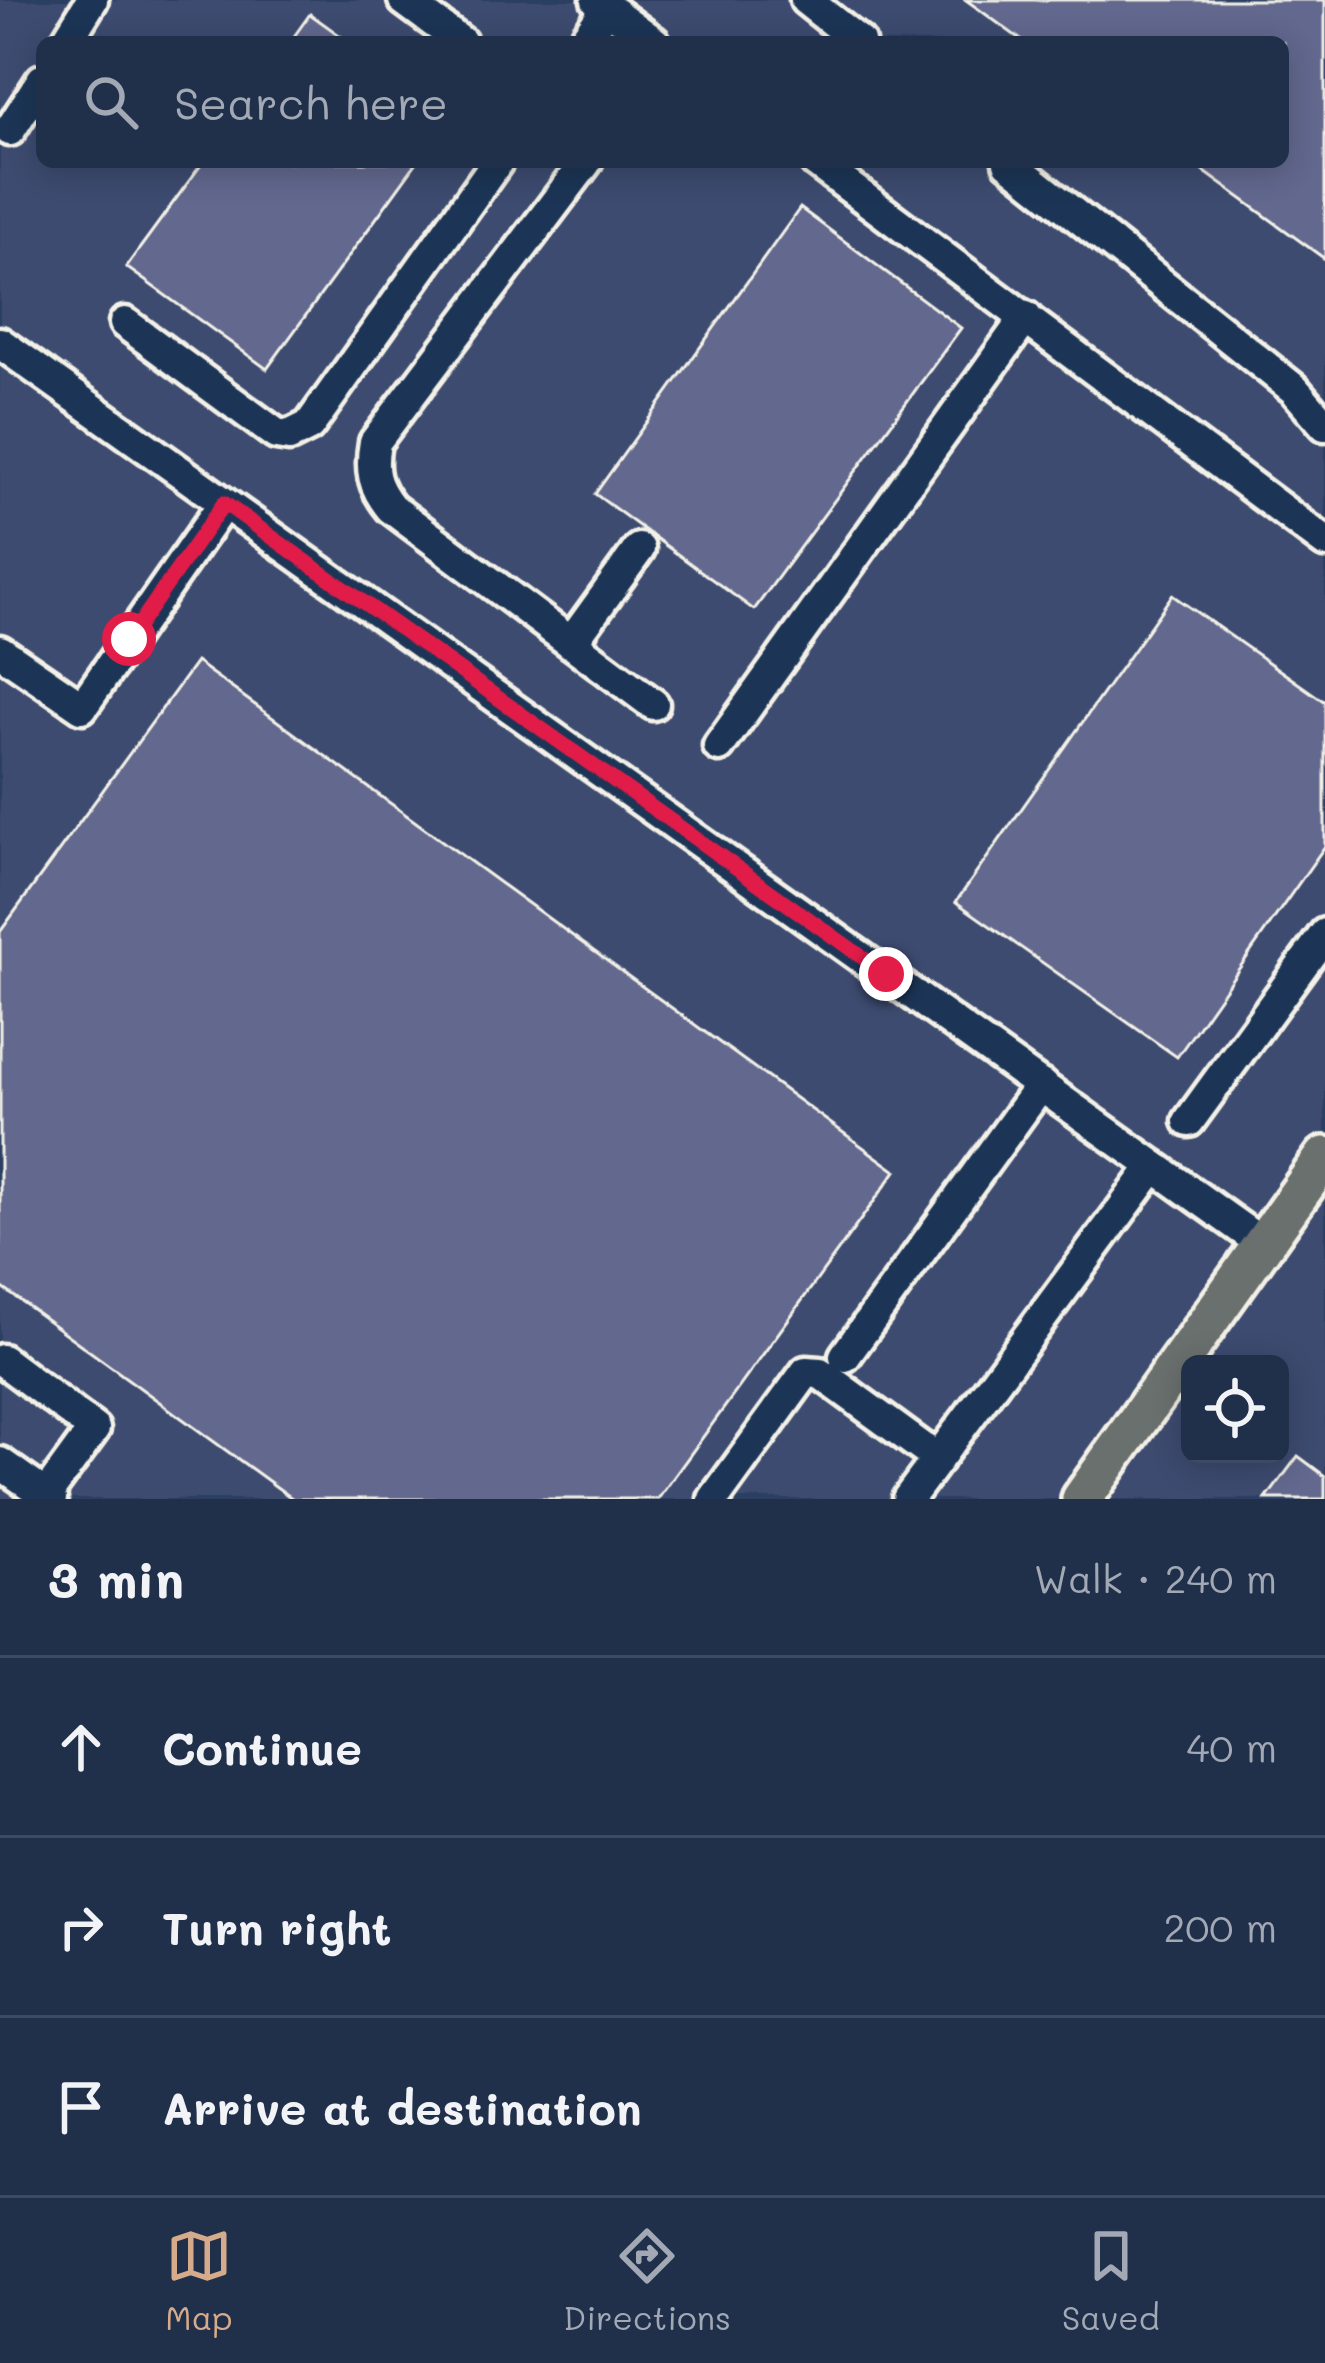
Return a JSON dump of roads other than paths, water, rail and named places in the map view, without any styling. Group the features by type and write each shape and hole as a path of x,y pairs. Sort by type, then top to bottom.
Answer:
{"main road":[{"path":"1082,1499 1325,1157"}],"lane":[{"path":"70,36 92,0"},
{"path":"404,0 453,36"},
{"path":"806,0 851,36"},
{"path":"586,36 602,4 646,36"},
{"path":"10,130 36,89"},
{"path":"125,322 275,434 289,436 308,426 493,168"},
{"path":"581,168 375,442 371,465 375,490 391,508 653,704"},
{"path":"824,168 1325,542"},
{"path":"1018,168 1294,389 1325,425"},
{"path":"719,746 1026,317"},
{"path":"0,343 1263,1244"},
{"path":"0,651 82,707 224,503"},
{"path":"571,643 639,549"},
{"path":"1189,1121 1325,934"},
{"path":"844,1356 1041,1085"},
{"path":"908,1499 1154,1166"},
{"path":"0,1463 48,1497 94,1429 2,1360"},
{"path":"714,1499 806,1372 820,1373 938,1459"}]}
